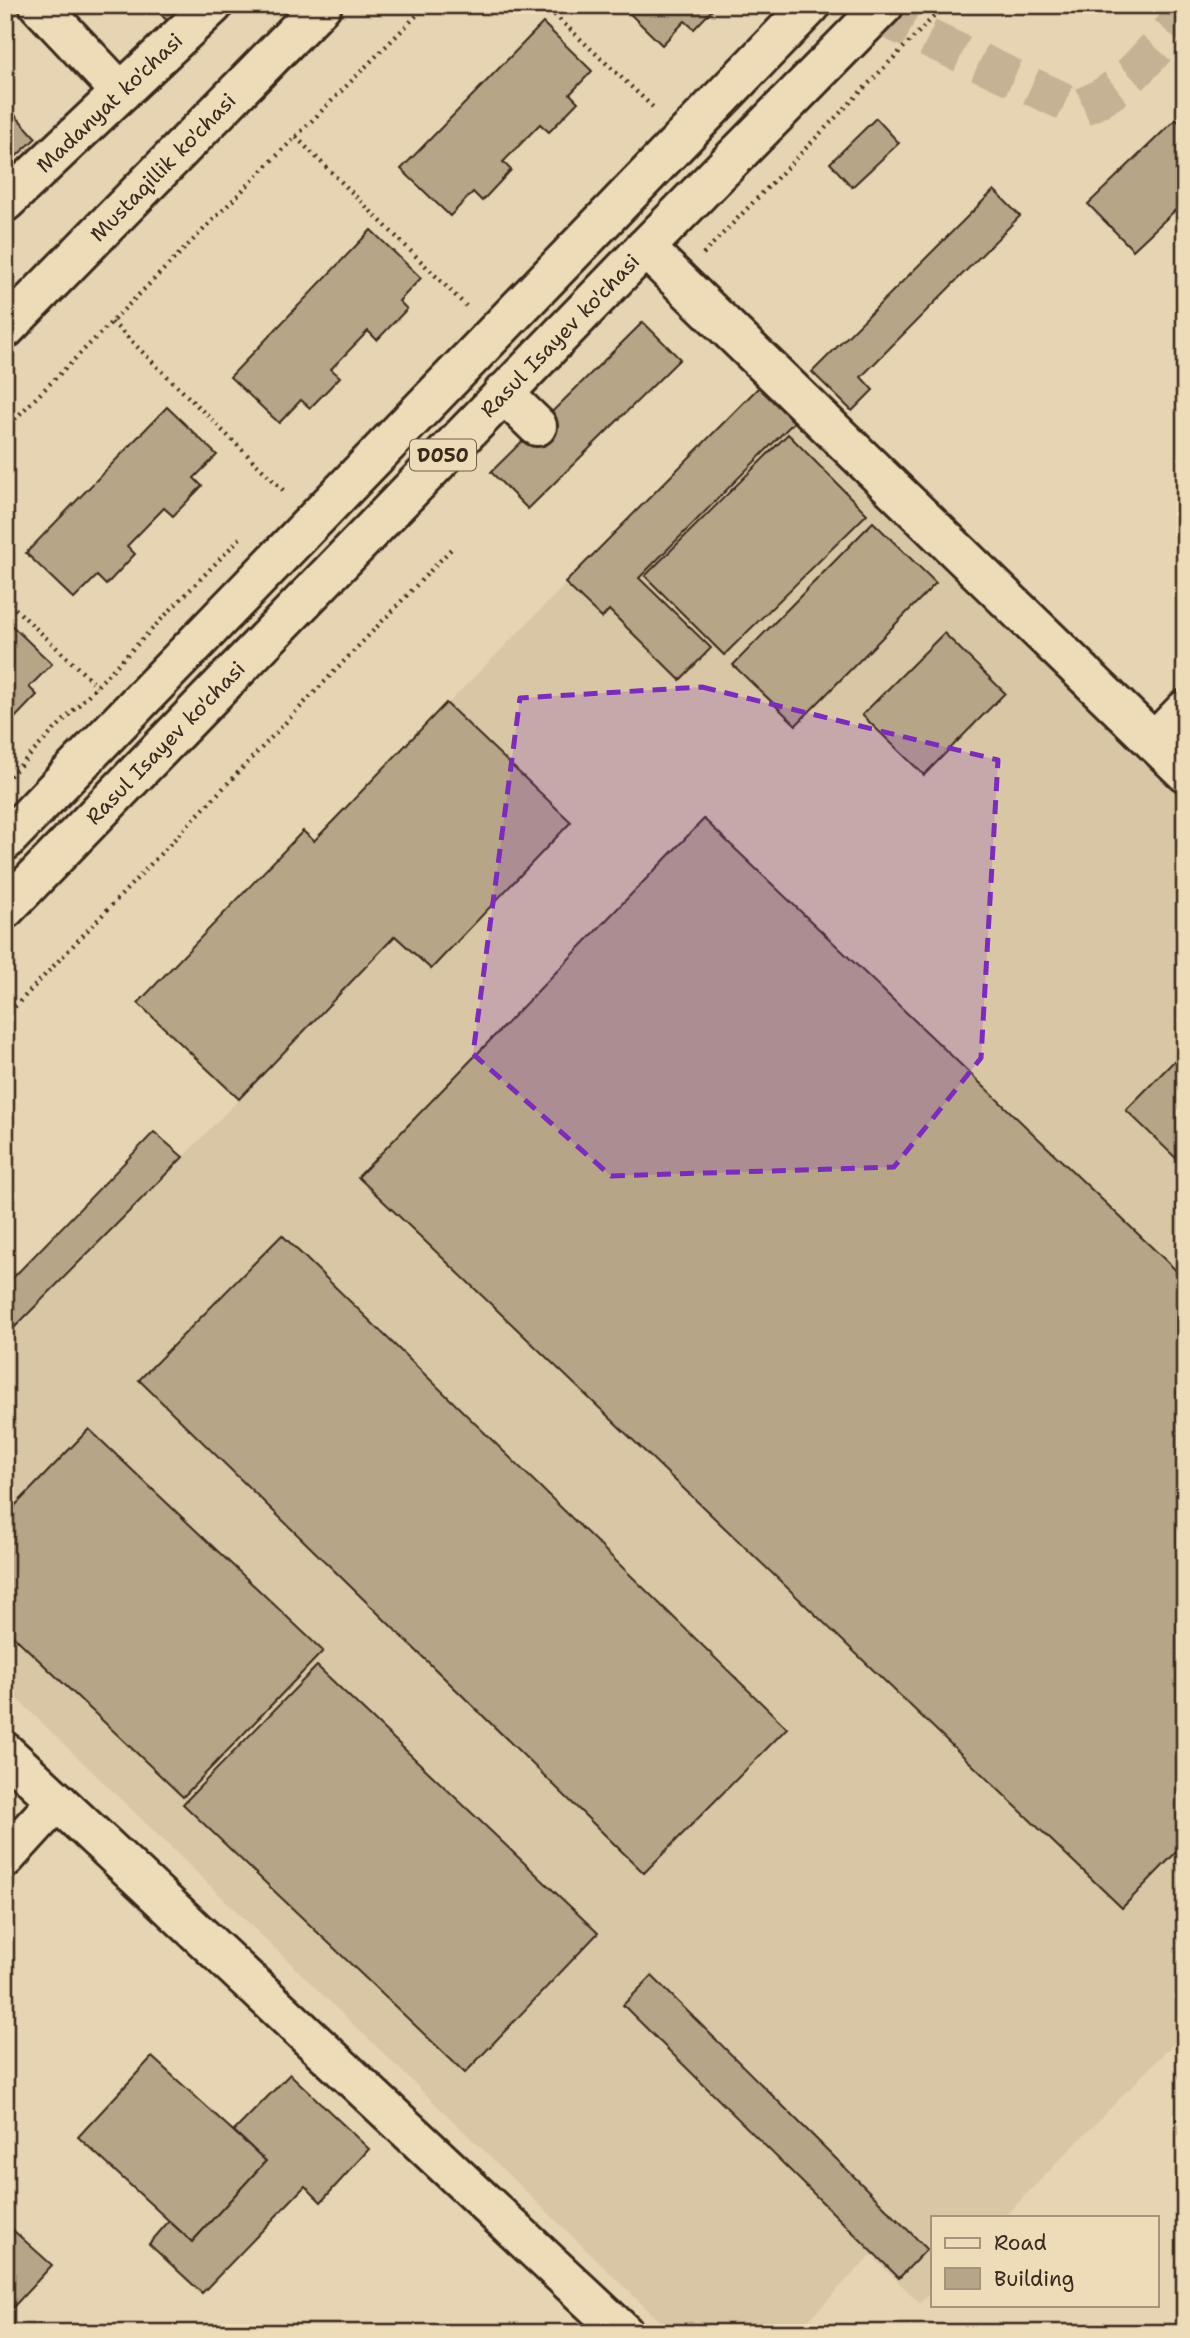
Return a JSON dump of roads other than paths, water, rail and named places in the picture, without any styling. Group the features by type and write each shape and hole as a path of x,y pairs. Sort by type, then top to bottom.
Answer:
{"street":[{"path":"39,5 121,92"},
{"name":"Madanyat ko'chasi","path":"5,202 214,5"},
{"name":"Mustaqillik ko'chasi","path":"5,329 322,5"},
{"name":"D050","path":"5,841 811,5"},
{"name":"Rasul Isayev ko'chasi","path":"5,909 503,393 884,5"},
{"path":"645,247 1185,772"},
{"path":"503,393 537,426"},
{"path":"1154,742 1185,710"},
{"path":"5,1752 624,2333"},
{"path":"5,1858 57,1801"}],"tunnel":[{"path":"876,14 1078,108 1123,82 1185,15"}]}
